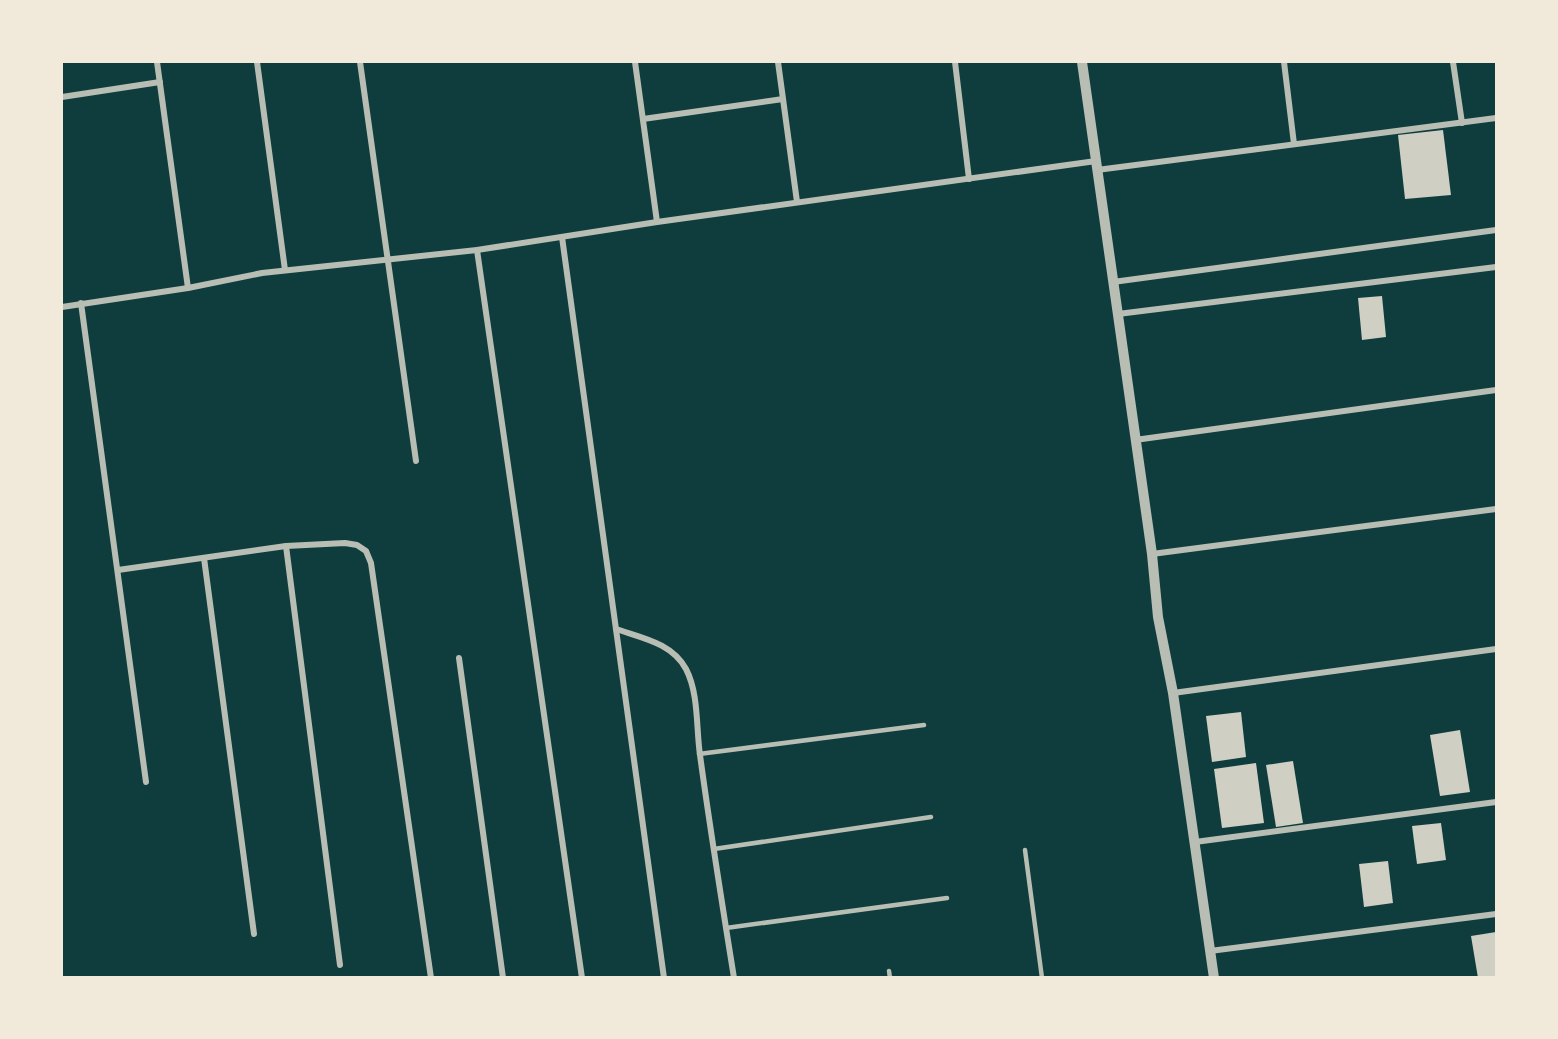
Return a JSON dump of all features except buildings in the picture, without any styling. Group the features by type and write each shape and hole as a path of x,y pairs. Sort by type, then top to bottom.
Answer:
{"street":[{"path":"157,62 188,288"},
{"path":"257,62 285,270"},
{"path":"360,62 416,461"},
{"path":"635,62 657,222"},
{"path":"778,62 797,202"},
{"path":"955,62 969,178"},
{"path":"1082,62 1152,554 1158,617 1173,693 1214,978"},
{"path":"1284,62 1293,144"},
{"path":"1454,62 1462,123"},
{"path":"62,97 160,82"},
{"path":"643,119 783,99"},
{"path":"62,307 188,288 262,273 477,250 969,178 1293,144 1497,118"},
{"path":"1113,282 1497,230"},
{"path":"562,237 664,978"},
{"path":"477,250 582,978"},
{"path":"1118,314 1497,267"},
{"path":"81,303 146,782"},
{"path":"1135,440 1497,390"},
{"path":"1152,554 1497,508"},
{"path":"118,570 286,546 351,544 366,551 371,563 431,978"},
{"path":"286,546 340,965"},
{"path":"204,558 254,934"},
{"path":"616,629 664,646 676,656 686,670 693,692 699,754 734,978"},
{"path":"1173,693 1497,649"},
{"path":"459,658 503,978"},
{"path":"1195,842 1497,802"},
{"path":"1210,951 1497,914"}],"lane":[{"path":"699,754 924,725"},
{"path":"714,849 931,817"},
{"path":"1025,850 1042,978"},
{"path":"726,928 947,898"},
{"path":"888,971 890,978"}]}
